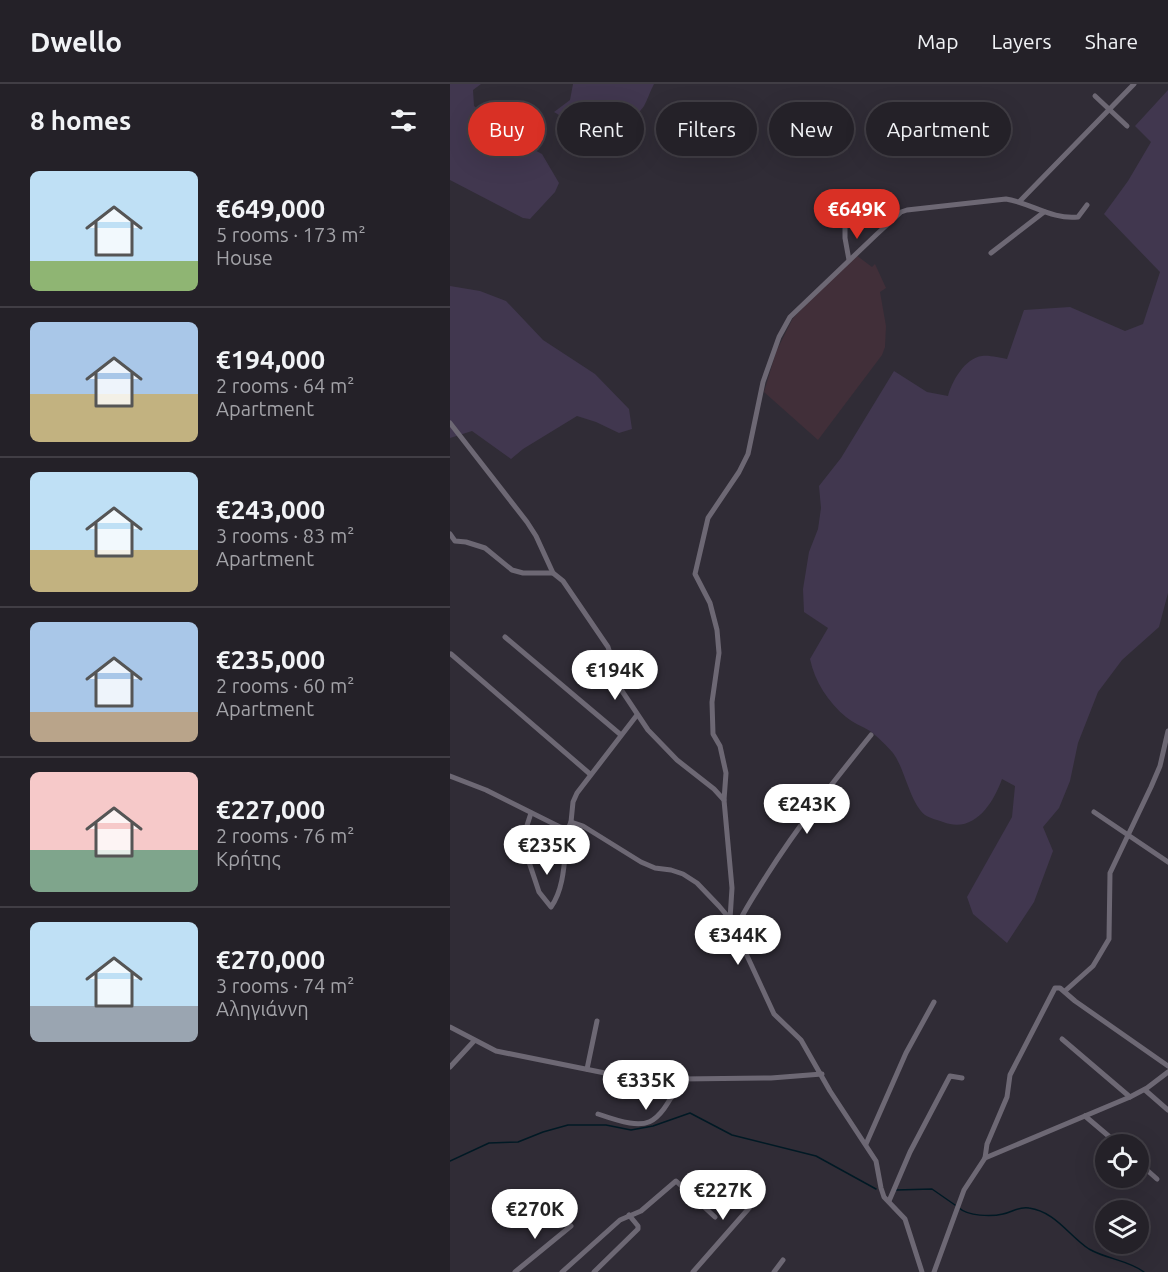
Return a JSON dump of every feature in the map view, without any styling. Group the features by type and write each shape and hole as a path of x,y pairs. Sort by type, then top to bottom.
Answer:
{"street":[{"path":"1020,201 1134,84"},
{"path":"1095,96 1127,126"},
{"path":"730,920 732,888 724,800 726,773 720,746 714,734 712,702 719,653 717,630 710,603 695,574 708,518 739,472 748,454 763,382 771,356 785,327 790,317 810,296 901,212 1006,199 1020,201 1044,212 1078,218 1087,205"},
{"path":"991,253 1044,212"},
{"path":"845,224 849,260"},
{"path":"450,423 527,522 536,536 552,573 570,590 608,647 619,684 637,715 677,760 706,782 724,800"},
{"path":"450,534 452,541 466,542 485,548 513,570 523,573 552,573"},
{"path":"505,638 621,735"},
{"path":"451,654 590,774"},
{"path":"531,813 522,841 539,892 551,907 556,900 573,802 577,793 637,715"},
{"path":"1065,991 1093,966 1109,939 1110,873 1160,766 1168,731"},
{"path":"735,931 750,902 813,807 870,735"},
{"path":"450,776 486,790 568,829"},
{"path":"1094,812 1168,862"},
{"path":"571,822 583,826 641,862 655,868 683,874 708,894 730,920 774,1014 801,1040 830,1091 876,1161 880,1188 884,1197 889,1199 904,1219 922,1272"},
{"path":"934,1272 964,1190 985,1158 987,1143 1007,1097 1010,1075 1018,1056 1055,988 1065,991 1075,1001 1168,1066"},
{"path":"866,1144 906,1053 934,1002"},
{"path":"587,1069 597,1021"},
{"path":"450,1027 496,1051 616,1074 681,1079 771,1078 822,1074"},
{"path":"1062,1039 1130,1097"},
{"path":"450,1067 474,1041"},
{"path":"985,1158 1130,1097 1168,1072"},
{"path":"889,1199 920,1132 950,1076 962,1078"},
{"path":"598,1114 617,1121 639,1124 651,1122 658,1118 665,1108 681,1079"},
{"path":"1145,1089 1168,1110"},
{"path":"1084,1116 1106,1134"},
{"path":"1149,1172 1157,1179"},
{"path":"693,1272 750,1207 748,1202 709,1176"},
{"path":"562,1272 620,1220 641,1211 676,1181 715,1217"},
{"path":"594,1272 638,1229 629,1215"},
{"path":"515,1272 571,1226"},
{"path":"774,1272 783,1260"}],"shaded area":[{"path":"450,84 481,84 473,90 474,102 468,102 468,156 543,156 559,183 555,192 530,219 523,218 450,180"},
{"path":"573,84 654,84 644,106 644,102 567,102 570,100"},
{"path":"1168,90 1168,593 1159,627 1122,660 1098,692 1078,743 1070,781 1059,808 1043,827 1053,851 1034,902 1007,943 973,914 967,897 1012,817 1015,786 1002,779 988,807 973,820 964,824 954,825 927,816 915,802 893,753 870,731 839,711 823,691 815,676 810,659 828,628 804,612 803,589 809,552 818,529 821,508 819,486 841,458 894,371 927,392 948,396 956,377 970,361 985,356 1007,359 1024,310 1070,307 1125,331 1143,324 1160,272 1104,214 1128,181 1151,142 1135,126"},
{"path":"856,255 872,267 875,264 886,288 880,292 886,326 885,347 882,355 818,440 764,392 776,352 793,318"},
{"path":"450,286 480,291 506,301 543,340 595,374 629,409 632,429 619,433 577,416 523,449 511,459 472,431 450,438"}],"waterway":[{"path":"450,1161 489,1143 518,1142 568,1125 606,1125 631,1130 653,1126 690,1113 732,1135 816,1156 876,1189"},
{"path":"896,1190 932,1189 955,1205"},
{"path":"959,1208 968,1213 986,1216 1022,1208 1038,1210 1054,1219 1089,1249 1144,1272"}]}
